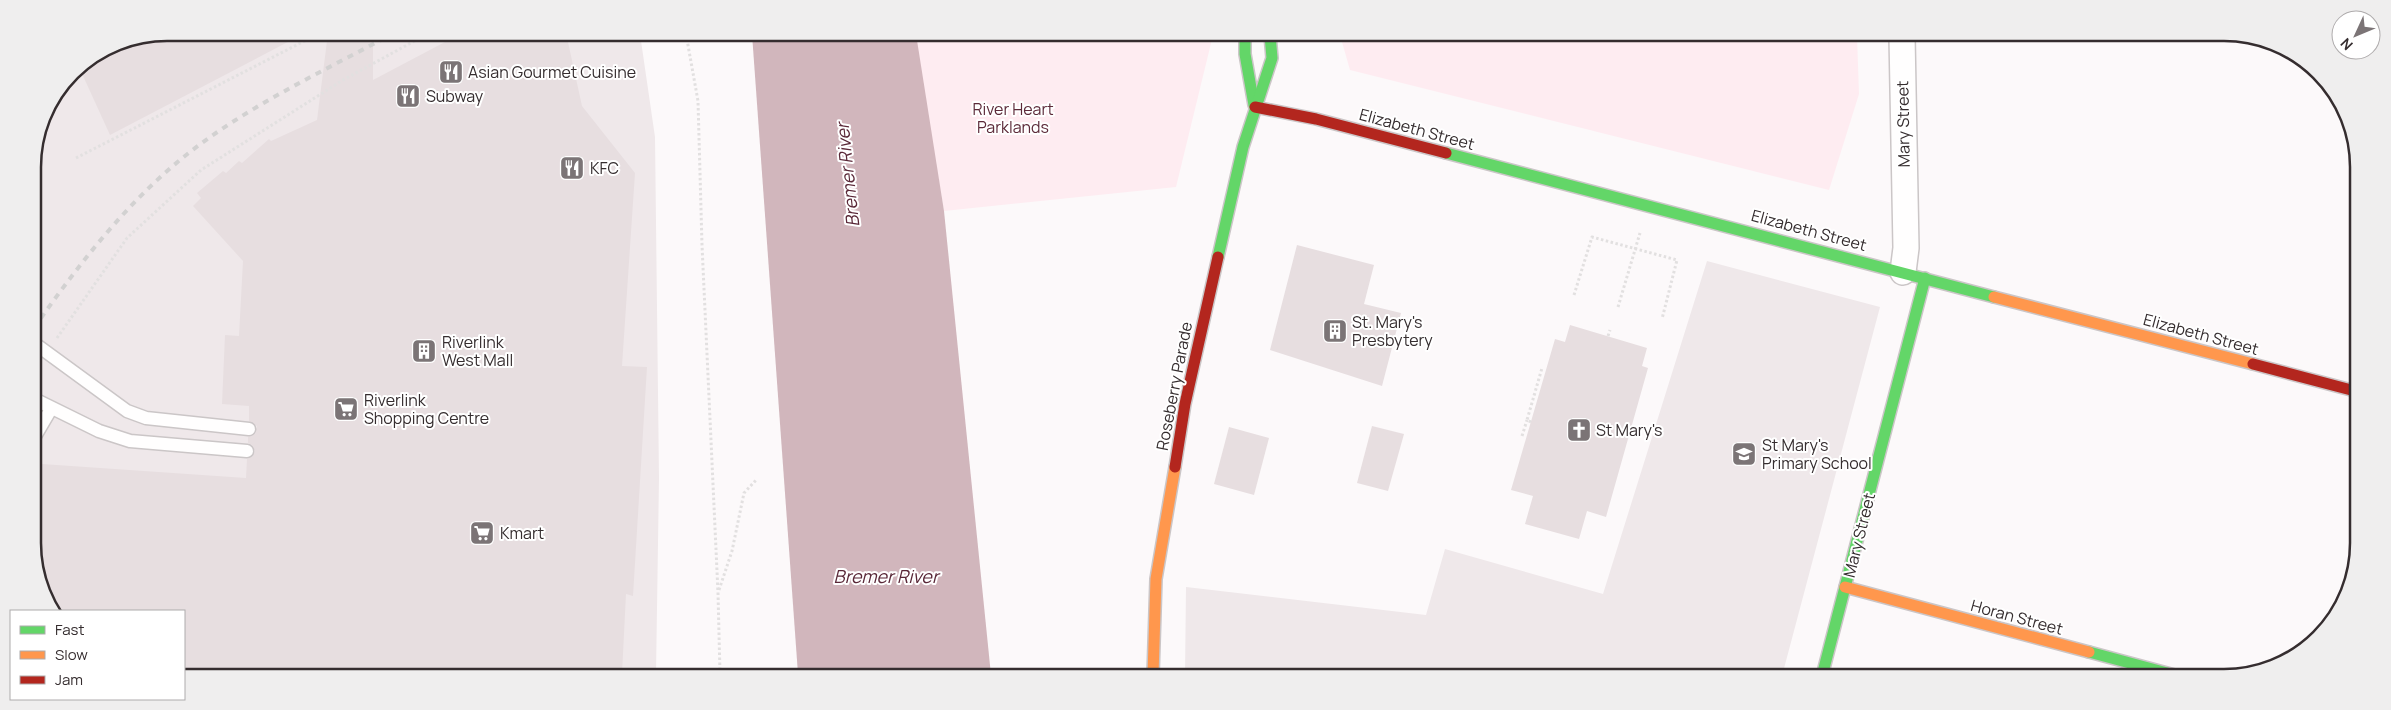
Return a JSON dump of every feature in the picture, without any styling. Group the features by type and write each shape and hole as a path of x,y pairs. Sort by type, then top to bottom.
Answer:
{"street":[{"path":"1245,41 1245,54 1254,107"},
{"name":"Roseberry Parade","path":"1153,669 1156,579 1185,404 1243,147 1254,107 1272,58 1271,41"},
{"name":"Mary Street","path":"1824,668 1845,587 1914,275 1906,248 1902,41"},
{"name":"Elizabeth Street","path":"1254,107 1316,119 2350,390"},
{"name":"Horan Street","path":"1845,587 2148,668"}],"lane":[{"path":"42,348 127,411 146,418 248,430"},
{"path":"41,404 99,431 130,441 247,451"},
{"path":"41,425 50,409"}],"path":[{"path":"76,158 304,41"},
{"path":"55,340 127,238 201,170 343,80 414,41"},
{"path":"687,41 698,101 720,669"},
{"path":"1618,307 1640,233"},
{"path":"1574,295 1592,237 1677,260 1662,320"},
{"path":"1608,336 1610,330"},
{"path":"1522,436 1529,421 1542,368"},
{"path":"718,593 732,552 744,493 757,479"}],"shaded area":[{"name":"Riverlink Shopping Centre","path":"641,41 655,137 659,478 656,669 185,669 185,610 60,610 48,584 42,560 41,543 42,150 51,119 58,104 72,84 97,62 126,48 150,42"},
{"name":"St Mary's Primary School","path":"1707,261 1880,307 1784,668 1185,669 1186,587 1426,615 1445,549 1603,594"}],"green space":[{"name":"River Heart Parklands","path":"914,41 1212,41 1176,187 944,211"},
{"path":"1342,41 1857,41 1859,94 1829,190 1350,70"}],"water":[{"name":"Bremer River","path":"753,41 917,41 944,211 990,669 798,669"}],"building":[{"path":"290,41 110,135 82,74 111,54 150,42"},
{"name":"Riverlink Shopping Centre","path":"327,41 373,41 373,80 447,41 568,41 582,106 635,173 622,366 647,367 633,596 626,594 622,669 185,669 185,610 60,610 54,599 42,560 42,464 246,478 247,459 253,456 255,451 252,445 248,443 248,437 255,434 257,426 249,421 249,406 222,404 225,335 239,336 243,261 193,206 201,198 197,193 223,171 226,173 239,161 242,163 269,139 271,141 317,120"},
{"name":"St. Mary's Presbytery","path":"1297,245 1374,265 1364,304 1401,313 1382,386 1270,350"},
{"name":"St Mary's","path":"1570,325 1647,348 1642,366 1648,368 1606,517 1587,511 1579,539 1525,524 1533,496 1511,490 1555,339 1565,342"},
{"path":"1372,426 1404,434 1388,491 1357,483"},
{"path":"1229,427 1269,438 1254,495 1214,484"}],"railway":[{"path":"42,318 101,239 139,198 180,160 204,141 256,107 379,41"}],"traffic: fast":[{"path":"1245,41 1245,54 1254,105"},
{"path":"1218,257 1243,147 1272,58 1271,41"},
{"path":"1446,153 1994,297"},
{"path":"1824,668 1925,278"},
{"path":"2089,652 2149,668"}],"traffic: slow":[{"path":"1994,297 2253,364"},
{"path":"1153,669 1156,579 1175,467"},
{"path":"1845,587 2089,652"}],"traffic: jam":[{"path":"1255,107 1316,119 1446,153"},
{"path":"1175,467 1185,404 1218,257"},
{"path":"2253,364 2350,390"}],"place":[{"name":"Asian Gourmet Cuisine","path":"451,72"},
{"name":"Subway","path":"408,96"},
{"name":"KFC","path":"572,168"},
{"name":"St. Mary's Presbytery","path":"1335,331"},
{"name":"Riverlink West Mall","path":"424,351"},
{"name":"Riverlink Shopping Centre","path":"346,409"},
{"name":"St Mary's","path":"1579,430"},
{"name":"St Mary's Primary School","path":"1744,454"},
{"name":"Kmart","path":"482,533"}]}
